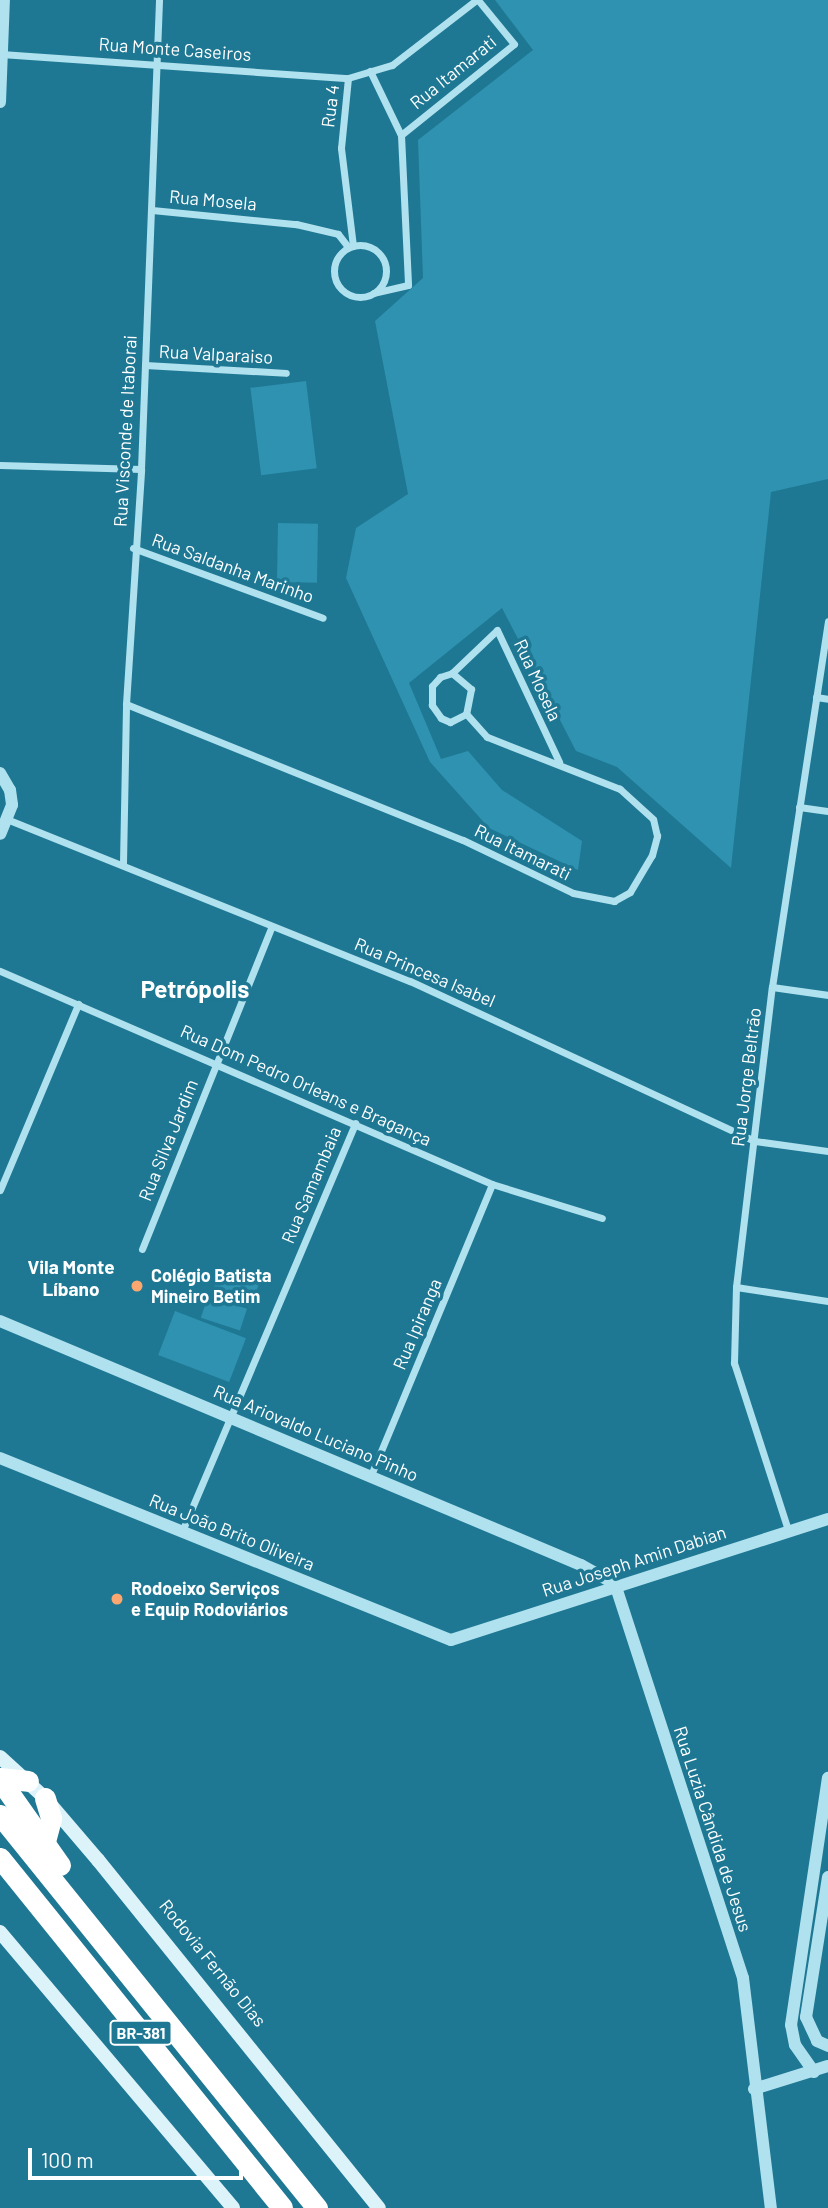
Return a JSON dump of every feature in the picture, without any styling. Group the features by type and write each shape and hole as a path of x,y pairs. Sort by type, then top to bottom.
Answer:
{"highway":[{"path":"0,1779 28,1781"},
{"path":"0,1779 44,1845 89,1902 94,1927"},
{"path":"44,1845 51,1818 46,1798"},
{"name":"BR-381","path":"0,1815 94,1927 317,2208"},
{"name":"BR-381","path":"0,1858 281,2208"}],"main road":[{"name":"Rodovia Fernão Dias","path":"0,1756 46,1798 348,2165 379,2208"},
{"path":"0,1932 233,2208"}],"street":[{"path":"0,102 4,0"},
{"name":"Rua Visconde de Itaborai","path":"123,863 126,704 133,548 141,469 159,0"},
{"name":"Rua 4","path":"351,246 341,148 348,78 392,65 477,0"},
{"name":"Rua Itamarati","path":"401,135 514,44 477,0"},
{"name":"Rua Monte Caseiros","path":"1,54 348,78"},
{"name":"Rua Itamarati","path":"370,72 401,135 408,285 374,293"},
{"name":"Rua Mosela","path":"152,210 296,224 338,234 351,246"},
{"path":"351,246 374,248 385,262 385,279 374,293 358,297 337,284 337,259 351,246"},
{"name":"Rua Valparaiso","path":"145,365 286,373"},
{"path":"0,465 141,469"},
{"name":"Rua Saldanha Marinho","path":"133,548 323,618"},
{"name":"Rua Jorge Beltrão","path":"788,1530 734,1363 736,1287 772,987 828,621"},
{"name":"Rua Mosela","path":"452,673 496,630 559,763"},
{"path":"452,673 471,689 466,714 450,722 432,705 432,686 440,677 452,673"},
{"path":"816,697 828,699"},
{"name":"Rua Itamarati","path":"126,704 463,840 573,893 614,901 630,892 644,873 657,836 653,819 620,789 487,737 466,714"},
{"path":"0,773 10,790 9,820 0,834"},
{"path":"799,807 828,811"},
{"name":"Rua Princesa Isabel","path":"9,820 123,863 271,928 524,1031 755,1140 828,1151"},
{"name":"Rua Silva Jardim","path":"142,1248 271,928"},
{"name":"Rua Dom Pedro Orleans e Bragança","path":"0,971 492,1184 602,1218"},
{"path":"772,987 828,995"},
{"path":"0,1190 78,1004"},
{"name":"Rua Samambaia","path":"183,1530 229,1415 355,1123"},
{"name":"Rua Ipiranga","path":"371,1475 492,1184"},
{"path":"736,1287 828,1301"},
{"name":"Rua Ariovaldo Luciano Pinho","path":"0,1321 371,1475 581,1565 614,1584"},
{"name":"Rua João Brito Oliveira","path":"0,1458 451,1640"},
{"name":"Rua Joseph Amin Dabian","path":"451,1640 614,1584 828,1518"},
{"name":"Rua Luzia Cândida de Jesus","path":"614,1584 743,1978 754,2089 771,2208"},
{"path":"814,2073 795,2045 791,2025 828,1778"},
{"path":"828,1877 806,2017 817,2041 828,2046"},
{"path":"754,2089 814,2073 828,2066"}],"shaded area":[{"path":"495,0 828,0 828,479 771,492 731,868 617,767 576,751 502,608 409,683 441,759 468,751 502,790 582,841 578,870 489,828 430,762 346,578 356,528 408,494 375,321 423,278 418,140 533,50"},
{"path":"306,381 317,468 261,475 250,388"},
{"path":"278,523 318,524 317,583 277,582"},
{"path":"220,1271 259,1285 251,1307 212,1293"},
{"path":"208,1296 247,1309 240,1331 201,1318"},
{"path":"175,1311 246,1338 229,1382 158,1355"}],"place":[{"name":"Colégio Batista Mineiro Betim","path":"137,1286"},
{"name":"Rodoeixo Serviços e Equip Rodoviários","path":"117,1599"}],"district":[{"name":"Petrópolis","path":"195,989"},
{"name":"Vila Monte Líbano","path":"71,1278"}]}
